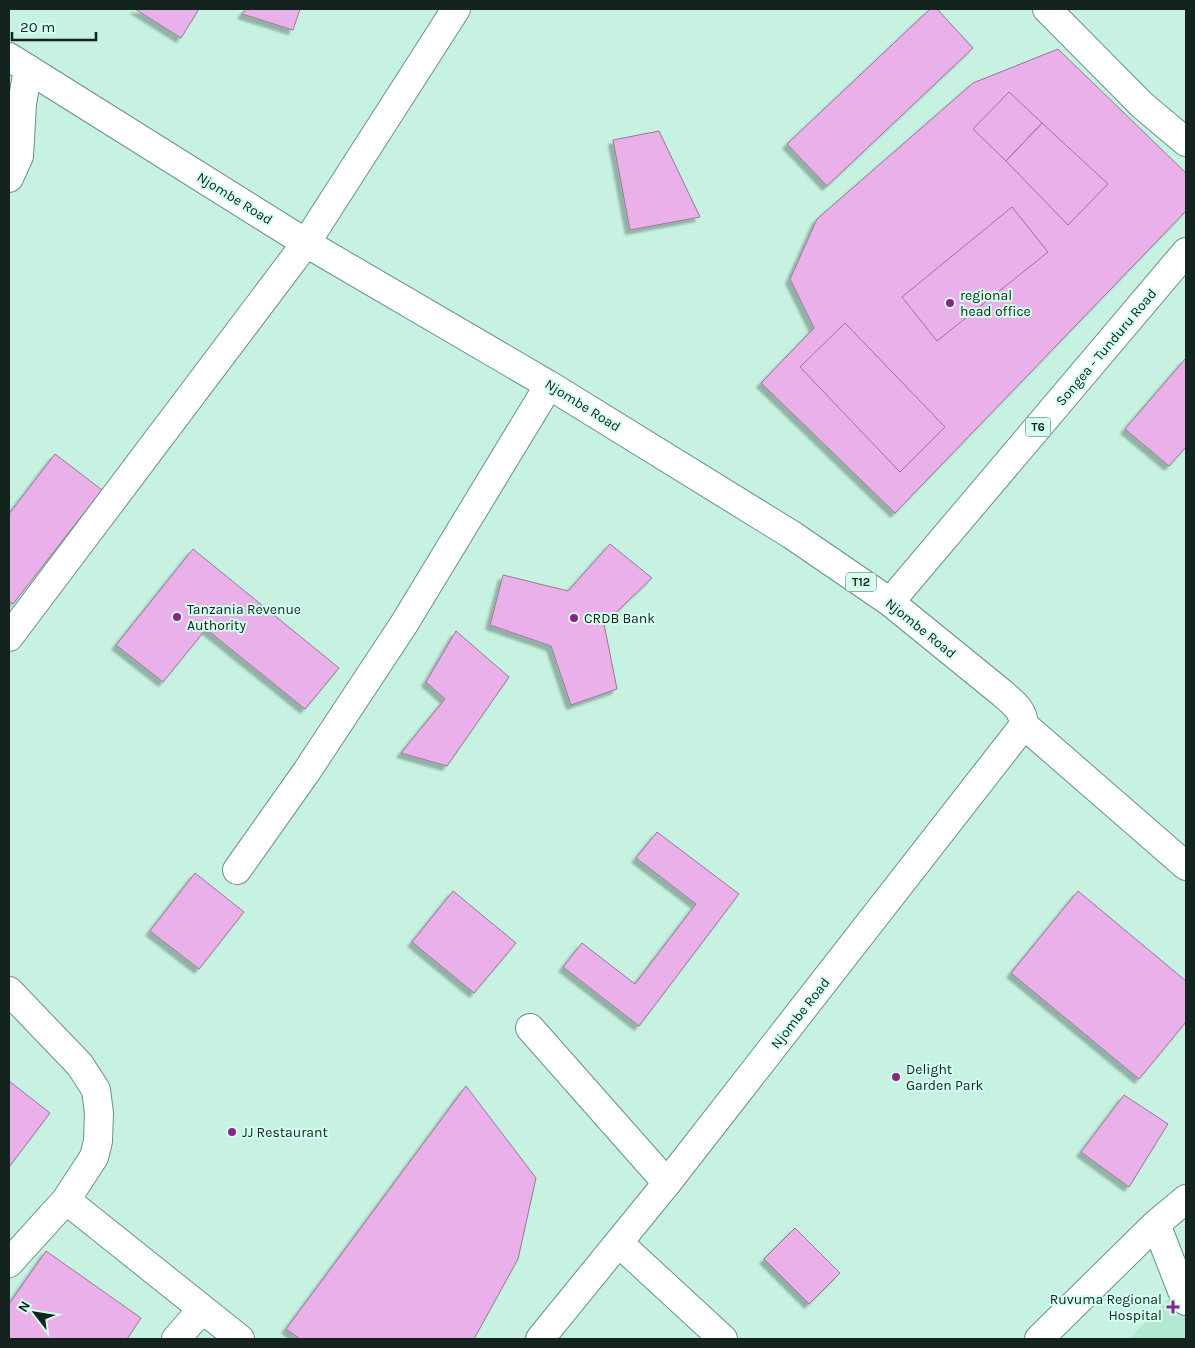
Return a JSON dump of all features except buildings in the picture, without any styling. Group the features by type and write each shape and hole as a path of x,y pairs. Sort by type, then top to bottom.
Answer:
{"main road":[{"path":"9,637 306,243 456,9"},
{"path":"1048,9 1142,105 1186,142"},
{"path":"9,178 19,156 22,104 18,63"},
{"name":"Njombe Road","path":"18,63 306,243 549,385 792,535 890,602 1018,708 1023,716 1024,725 620,1244 540,1339"},
{"name":"Songea - Tunduru Road","path":"890,602 1186,252"},
{"path":"237,870 307,771 404,624 549,385"},
{"path":"1024,725 1186,866"},
{"path":"9,991 80,1065 96,1090 99,1113 98,1141 94,1157 66,1200 9,1264"},
{"path":"530,1028 667,1183"},
{"path":"1039,1339 1156,1224 1186,1199"},
{"path":"66,1200 240,1339"},
{"path":"1156,1224 1186,1301"},
{"path":"620,1244 723,1339"},
{"path":"176,1339 202,1309"}],"shaded area":[{"name":"Ruvuma Regional Hospital","path":"1186,1281 1186,1339 1129,1339 1134,1334"}],"place":[{"name":"regional head office","path":"950,303"},
{"name":"Tanzania Revenue Authority","path":"177,617"},
{"name":"CRDB Bank","path":"574,618"},
{"name":"Delight Garden Park","path":"896,1077"},
{"name":"JJ Restaurant","path":"232,1132"},
{"name":"Ruvuma Regional Hospital","path":"1173,1307"}]}
